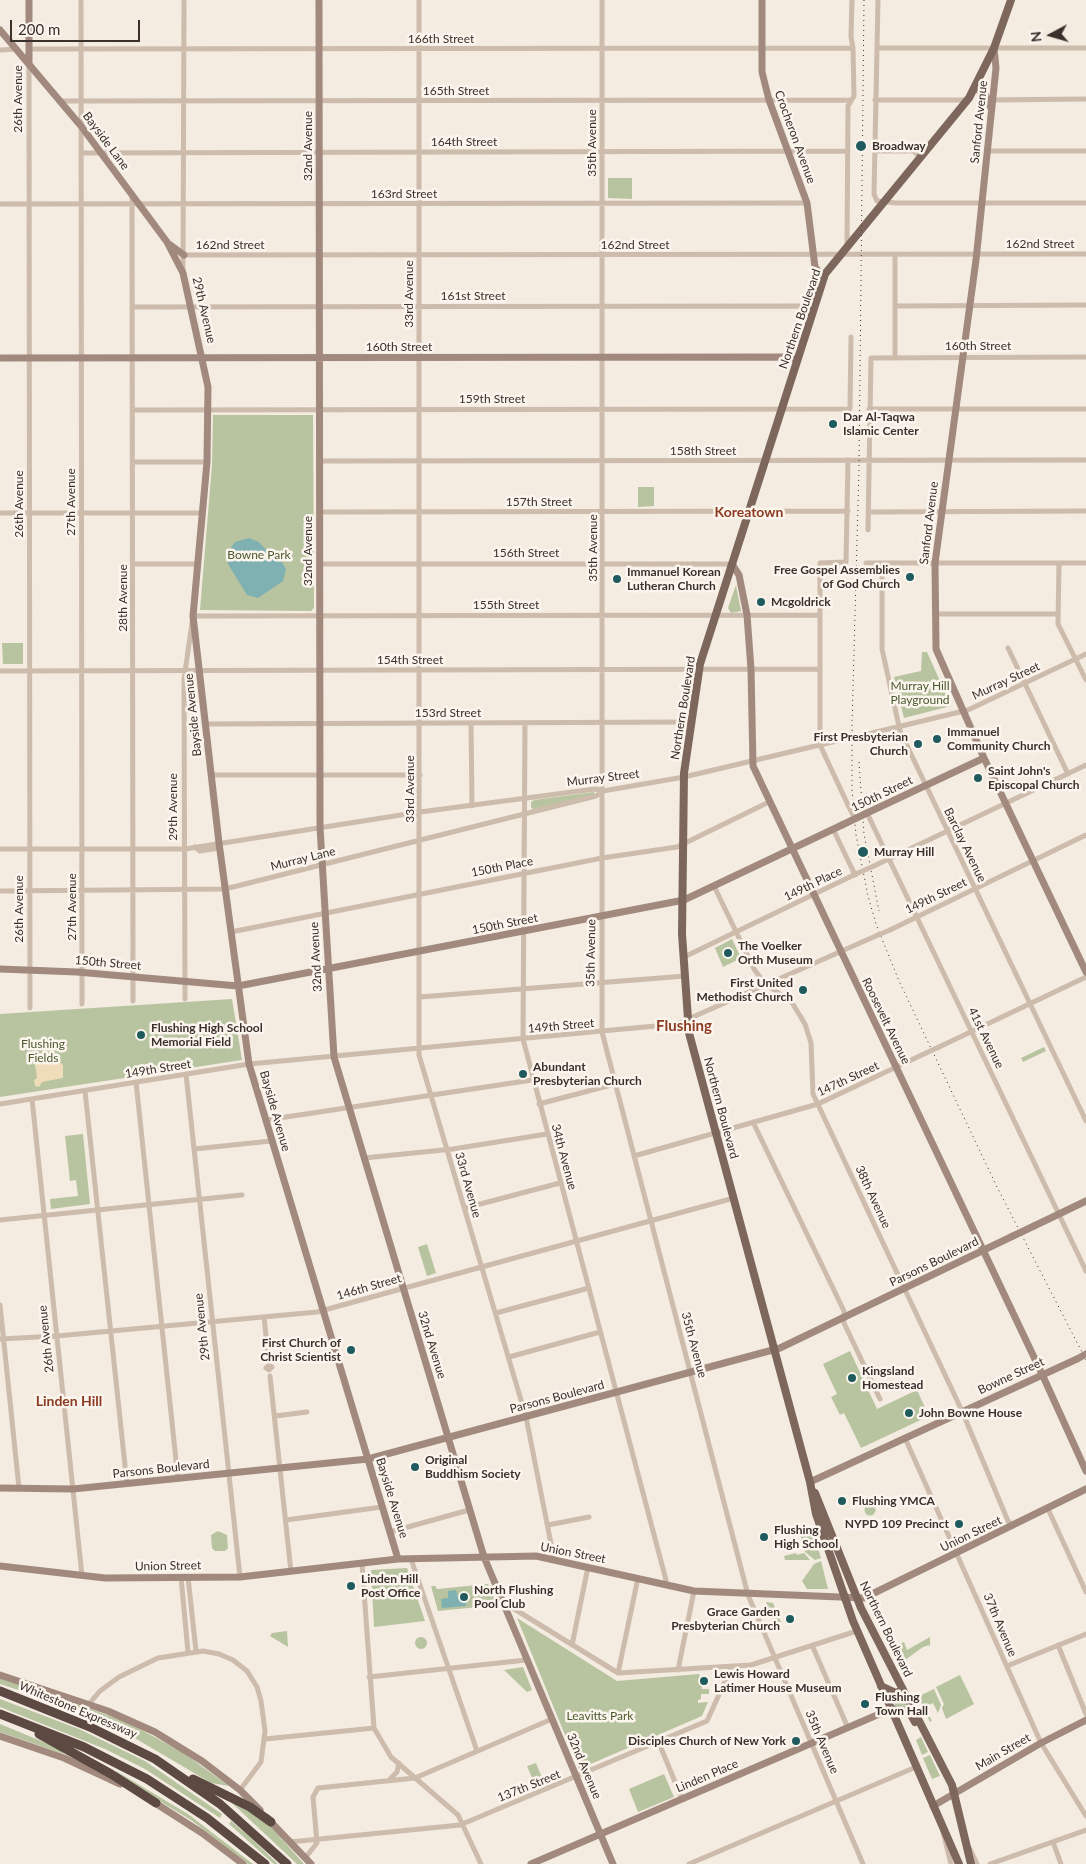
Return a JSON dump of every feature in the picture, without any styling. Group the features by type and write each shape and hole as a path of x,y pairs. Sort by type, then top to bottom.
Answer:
{"highway":[{"name":"Whitestone Expressway","path":"0,1692 90,1726 147,1755 182,1776 226,1809 287,1864"},
{"path":"0,1715 63,1746 156,1803"},
{"path":"0,1715 70,1741 140,1776 207,1818 265,1864"},
{"path":"147,1755 250,1807 271,1822"}],"main road":[{"name":"Northern Boulevard","path":"959,1864 857,1631 816,1514 810,1482 689,1033 684,957 684,777 699,669 824,278 881,201 968,99 994,48 1011,0"},
{"name":"Northern Boulevard","path":"810,1482 822,1507 861,1608 952,1785 971,1864"},
{"path":"881,1686 896,1693 904,1690"},
{"path":"891,1709 910,1713 920,1728 923,1728"},
{"path":"898,1726 904,1711"}],"street":[{"name":"26th Avenue","path":"29,0 30,1008"},
{"name":"27th Avenue","path":"81,0 82,1004"},
{"name":"29th Avenue","path":"184,0 183,273 203,359 208,410 207,462 198,564"},
{"name":"32nd Avenue","path":"319,0 320,827 334,1056 484,1557 613,1864"},
{"name":"33rd Avenue","path":"419,0 419,1056 526,1416 554,1559"},
{"name":"35th Avenue","path":"602,0 602,1032 692,1372 748,1595 863,1864"},
{"name":"Crocheron Avenue","path":"762,0 762,72 769,100 807,203 815,254 815,266 824,278"},
{"path":"844,251 847,226 848,106 854,96 851,37 852,0"},
{"path":"878,0 874,194 881,201 1086,203"},
{"name":"Bayside Lane","path":"0,30 30,63 101,152 132,194 136,204 167,242 183,273"},
{"name":"166th Street","path":"29,50 853,48"},
{"path":"878,48 1086,48"},
{"name":"Sanford Avenue","path":"994,48 996,53 977,255 935,563 936,649 984,758 1086,972"},
{"path":"0,50 18,49"},
{"path":"974,88 984,94 991,103 1086,99"},
{"path":"875,100 968,99"},
{"name":"165th Street","path":"61,101 851,100"},
{"name":"164th Street","path":"81,152 848,151"},
{"path":"874,151 913,151 920,157"},
{"path":"987,151 1086,151"},
{"name":"163rd Street","path":"0,204 807,203"},
{"name":"28th Avenue","path":"133,1002 132,307 136,204"},
{"path":"847,226 857,235"},
{"path":"167,242 184,255"},
{"name":"162nd Street","path":"184,255 815,254 844,251 895,254 1086,254"},
{"path":"895,254 895,358"},
{"name":"161st Street","path":"132,307 805,306 814,308"},
{"path":"895,306 1086,306"},
{"name":"159th Street","path":"133,410 850,409 851,337"},
{"name":"160th Street","path":"0,358 788,357 797,360"},
{"name":"160th Street","path":"869,409 871,358 1086,357"},
{"path":"868,530 869,409 1086,409"},
{"path":"848,460 846,562 820,563 820,745 855,819"},
{"name":"158th Street","path":"319,461 1086,460"},
{"path":"133,462 207,462"},
{"name":"157th Street","path":"320,512 848,511"},
{"path":"868,512 1086,511"},
{"path":"0,513 202,513"},
{"path":"866,563 1086,562"},
{"name":"Barclay Avenue","path":"882,563 882,649 899,726 1086,1121"},
{"path":"1059,563 1058,624 1086,680"},
{"path":"133,564 198,564"},
{"name":"Bayside Avenue","path":"198,564 193,616 219,846 249,1064 398,1559"},
{"name":"156th Street","path":"320,564 732,564"},
{"name":"Roosevelt Avenue","path":"732,564 739,576 747,615 751,669 752,761 769,802 984,1250 1086,1471"},
{"path":"935,614 1057,614"},
{"name":"155th Street","path":"193,616 820,615"},
{"name":"29th Avenue","path":"184,999 186,670 193,616"},
{"path":"1008,648 1068,774"},
{"name":"Murray Street","path":"0,849 185,849 195,847 200,851 320,827 595,789 603,791 684,777 963,711 1086,654"},
{"name":"154th Street","path":"0,671 820,670"},
{"name":"153rd Street","path":"205,724 692,722"},
{"path":"471,723 472,806"},
{"name":"34th Avenue","path":"525,723 523,1039 532,1080 666,1580 665,1584"},
{"name":"150th Street","path":"0,969 82,972 238,986 683,900 984,758"},
{"name":"149th Place","path":"684,957 1086,765"},
{"path":"211,775 420,774"},
{"name":"Murray Lane","path":"0,891 225,888 596,796 603,791"},
{"name":"150th Place","path":"231,932 602,858 677,847 769,802"},
{"name":"41st Avenue","path":"867,813 1086,1271"},
{"path":"834,829 857,874"},
{"name":"149th Street","path":"0,1104 249,1064 677,1024 890,930 1086,835"},
{"name":"38th Avenue","path":"714,886 746,955 765,984 790,1001 805,1024 811,1043 813,1094 962,1411 1008,1520 1013,1526"},
{"path":"420,997 685,976"},
{"name":"147th Street","path":"634,1156 818,1104 1086,977"},
{"name":"29th Avenue","path":"186,1074 240,1577"},
{"path":"266,1120 532,1080"},
{"path":"136,1082 178,1479"},
{"path":"539,1104 615,1084"},
{"path":"85,1091 127,1484"},
{"name":"26th Avenue","path":"32,1099 82,1576"},
{"path":"753,1122 844,1311 844,1323 880,1399"},
{"path":"364,1158 447,1149 547,1134"},
{"path":"194,1148 271,1141"},
{"path":"465,1208 560,1183"},
{"path":"0,1220 242,1195"},
{"name":"146th Street","path":"2,1339 57,1336 323,1310 734,1198"},
{"name":"Parsons Boulevard","path":"0,1488 74,1490 368,1459 774,1349 844,1318 1086,1201"},
{"path":"496,1313 589,1288"},
{"path":"0,1305 2,1339 20,1488"},
{"path":"264,1317 269,1365"},
{"path":"509,1357 600,1332"},
{"name":"Bowne Street","path":"810,1482 1086,1354"},
{"path":"270,1376 291,1572"},
{"path":"275,1416 306,1412"},
{"name":"37th Avenue","path":"905,1438 1041,1743 1086,1816"},
{"name":"Union Street","path":"0,1566 105,1578 240,1577 398,1559 536,1556 694,1591 748,1595 864,1598 1086,1489"},
{"path":"286,1520 382,1506"},
{"path":"1048,1509 1086,1592"},
{"path":"390,1532 469,1510"},
{"path":"548,1525 589,1517"},
{"path":"411,1559 477,1751"},
{"path":"362,1564 374,1728 385,1749 458,1815 481,1864"},
{"path":"572,1645 588,1567"},
{"path":"184,1577 196,1651"},
{"path":"184,1577 188,1652"},
{"path":"618,1674 638,1578"},
{"path":"678,1670 694,1591"},
{"path":"502,1602 618,1674 751,1665 857,1631"},
{"path":"1007,1666 1086,1634"},
{"path":"812,1645 848,1728"},
{"path":"1058,1645 1086,1714"},
{"path":"89,1704 107,1685 136,1667 164,1656 196,1651 227,1657 249,1674 260,1697 265,1739 259,1765 240,1790"},
{"path":"369,1676 526,1660"},
{"name":"137th Street","path":"290,1842 317,1841 462,1824 576,1778 707,1721 732,1666"},
{"path":"0,1675 89,1704 126,1718 167,1738 198,1758 240,1790 311,1864"},
{"name":"Linden Place","path":"531,1864 891,1709"},
{"path":"305,1858 315,1848 317,1841 313,1798 315,1792 324,1787 415,1778 552,1719"},
{"name":"Main Street","path":"933,1806 1041,1743 1086,1720"},
{"path":"265,1739 374,1728"},
{"path":"0,1736 86,1767 156,1803 202,1833 243,1864"},
{"path":"658,1743 682,1799"},
{"path":"388,1780 397,1772 399,1763"},
{"path":"689,1864 916,1767"},
{"name":"Northern Boulevard","path":"942,1827 951,1864"},
{"path":"994,1863 1086,1830"},
{"name":"Northern Boulevard","path":"965,1839 977,1864"},
{"path":"1053,1842 1061,1864"}],"green space":[{"path":"608,178 632,178 632,199 608,198"},
{"name":"Bowne Park","path":"213,415 313,415 314,608 311,611 200,610 212,465"},
{"path":"638,487 654,487 654,506 638,507"},
{"path":"736,585 741,611 731,613 728,608"},
{"path":"2,643 23,643 23,664 3,664"},
{"name":"Murray Hill Playground","path":"922,652 927,652 951,706 904,718 894,677 921,671"},
{"path":"594,792 595,795 534,809 531,808 531,802 534,800"},
{"name":"The Voelker Orth Museum","path":"732,939 741,958 723,967 715,948"},
{"name":"Flushing Fields","path":"232,999 242,1060 0,1097 0,1014"},
{"path":"1044,1047 1046,1051 1023,1062 1021,1058"},
{"path":"83,1134 90,1204 51,1209 50,1199 78,1196 76,1180 70,1181 65,1136"},
{"path":"427,1244 436,1273 427,1276 418,1247"},
{"path":"850,1351 877,1409 917,1390 929,1416 861,1448 844,1413 840,1415 831,1397 837,1394 823,1364"},
{"path":"870,1504 876,1510 870,1516 864,1510"},
{"path":"813,1530 821,1558 815,1560 805,1552 800,1533"},
{"path":"218,1531 227,1535 228,1548 225,1551 215,1551 212,1548 211,1535"},
{"path":"796,1553 797,1555 804,1553 810,1560 785,1560 784,1556"},
{"path":"821,1561 828,1589 807,1589 802,1581 814,1564"},
{"path":"407,1568 425,1621 374,1627 371,1570"},
{"name":"North Flushing Pool Club","path":"488,1584 498,1605 438,1611 431,1586 435,1586 437,1589"},
{"path":"766,1602 773,1603 781,1622 775,1624"},
{"name":"Leavitts Park","path":"517,1618 617,1681 699,1674 702,1689 709,1689 709,1694 701,1694 701,1699 698,1700 698,1703 708,1702 702,1716 579,1769"},
{"path":"287,1631 288,1647 270,1636 272,1633"},
{"path":"419,1637 423,1637 427,1643 423,1649 419,1649 415,1645 415,1641"},
{"path":"930,1637 930,1647 929,1645 923,1647 901,1663 894,1647 904,1642 907,1650"},
{"path":"523,1667 532,1690 527,1692 504,1670"},
{"path":"960,1675 974,1704 946,1719 942,1708 944,1704 936,1687"},
{"path":"0,1678 125,1721 182,1752 229,1786 211,1783 116,1727 73,1708 0,1684"},
{"path":"934,1689 941,1705 938,1713 933,1703 925,1707 932,1721 930,1722 917,1697"},
{"path":"903,1695 909,1710 897,1709 892,1699 893,1696"},
{"path":"0,1699 79,1729 145,1761 222,1814 220,1818 145,1769 105,1749 0,1707"},
{"path":"0,1724 58,1748 64,1754 0,1732"},
{"path":"921,1737 928,1752 922,1755 916,1740"},
{"path":"930,1755 940,1776 932,1779 923,1758"},
{"path":"536,1763 544,1783 536,1787 527,1766"},
{"path":"116,1771 188,1814 253,1864 248,1864 191,1820 116,1775"},
{"path":"664,1774 674,1797 638,1812 629,1789"},
{"path":"234,1802 267,1822 304,1864 297,1864 233,1804"},
{"path":"231,1821 278,1864 274,1864 229,1824"}],"sand":[{"path":"40,1053 50,1053 58,1058 63,1066 63,1078 42,1082 39,1087 35,1086 34,1080 37,1078 34,1056"}],"water":[{"path":"249,538 259,542 267,551 280,559 286,569 283,581 258,598 247,595 228,564 228,552 235,542"},
{"path":"456,1590 458,1597 465,1596 466,1606 442,1608 441,1599 448,1598 448,1591"}],"railway":[{"path":"864,0 859,467 852,725 852,791 856,835 868,896 876,924 899,981 997,1187 1086,1360"},
{"path":"859,762 864,834 879,911"}],"place":[{"name":"Broadway","path":"861,146"},
{"name":"Dar Al-Taqwa Islamic Center","path":"833,424"},
{"name":"Free Gospel Assemblies of God Church","path":"910,577"},
{"name":"Immanuel Korean Lutheran Church","path":"617,579"},
{"name":"Mcgoldrick","path":"761,602"},
{"name":"Immanuel Community Church","path":"937,739"},
{"name":"First Presbyterian Church","path":"918,744"},
{"name":"Saint John's Episcopal Church","path":"978,778"},
{"name":"Murray Hill","path":"863,852"},
{"name":"The Voelker Orth Museum","path":"728,953"},
{"name":"First United Methodist Church","path":"803,990"},
{"name":"Flushing High School Memorial Field","path":"141,1035"},
{"name":"Abundant Presbyterian Church","path":"523,1074"},
{"name":"First Church of Christ Scientist","path":"351,1350"},
{"name":"Kingsland Homestead","path":"852,1378"},
{"name":"John Bowne House","path":"909,1413"},
{"name":"Original Buddhism Society","path":"415,1467"},
{"name":"Flushing YMCA","path":"842,1501"},
{"name":"NYPD 109 Precinct","path":"959,1524"},
{"name":"Flushing High School","path":"764,1537"},
{"name":"Linden Hill Post Office","path":"351,1586"},
{"name":"North Flushing Pool Club","path":"464,1597"},
{"name":"Grace Garden Presbyterian Church","path":"790,1619"},
{"name":"Lewis Howard Latimer House Museum","path":"704,1681"},
{"name":"Flushing Town Hall","path":"865,1704"},
{"name":"Disciples Church of New York","path":"796,1741"}],"district":[{"name":"Koreatown","path":"749,512"},
{"name":"Flushing","path":"684,1026"},
{"name":"Linden Hill","path":"69,1401"}]}
